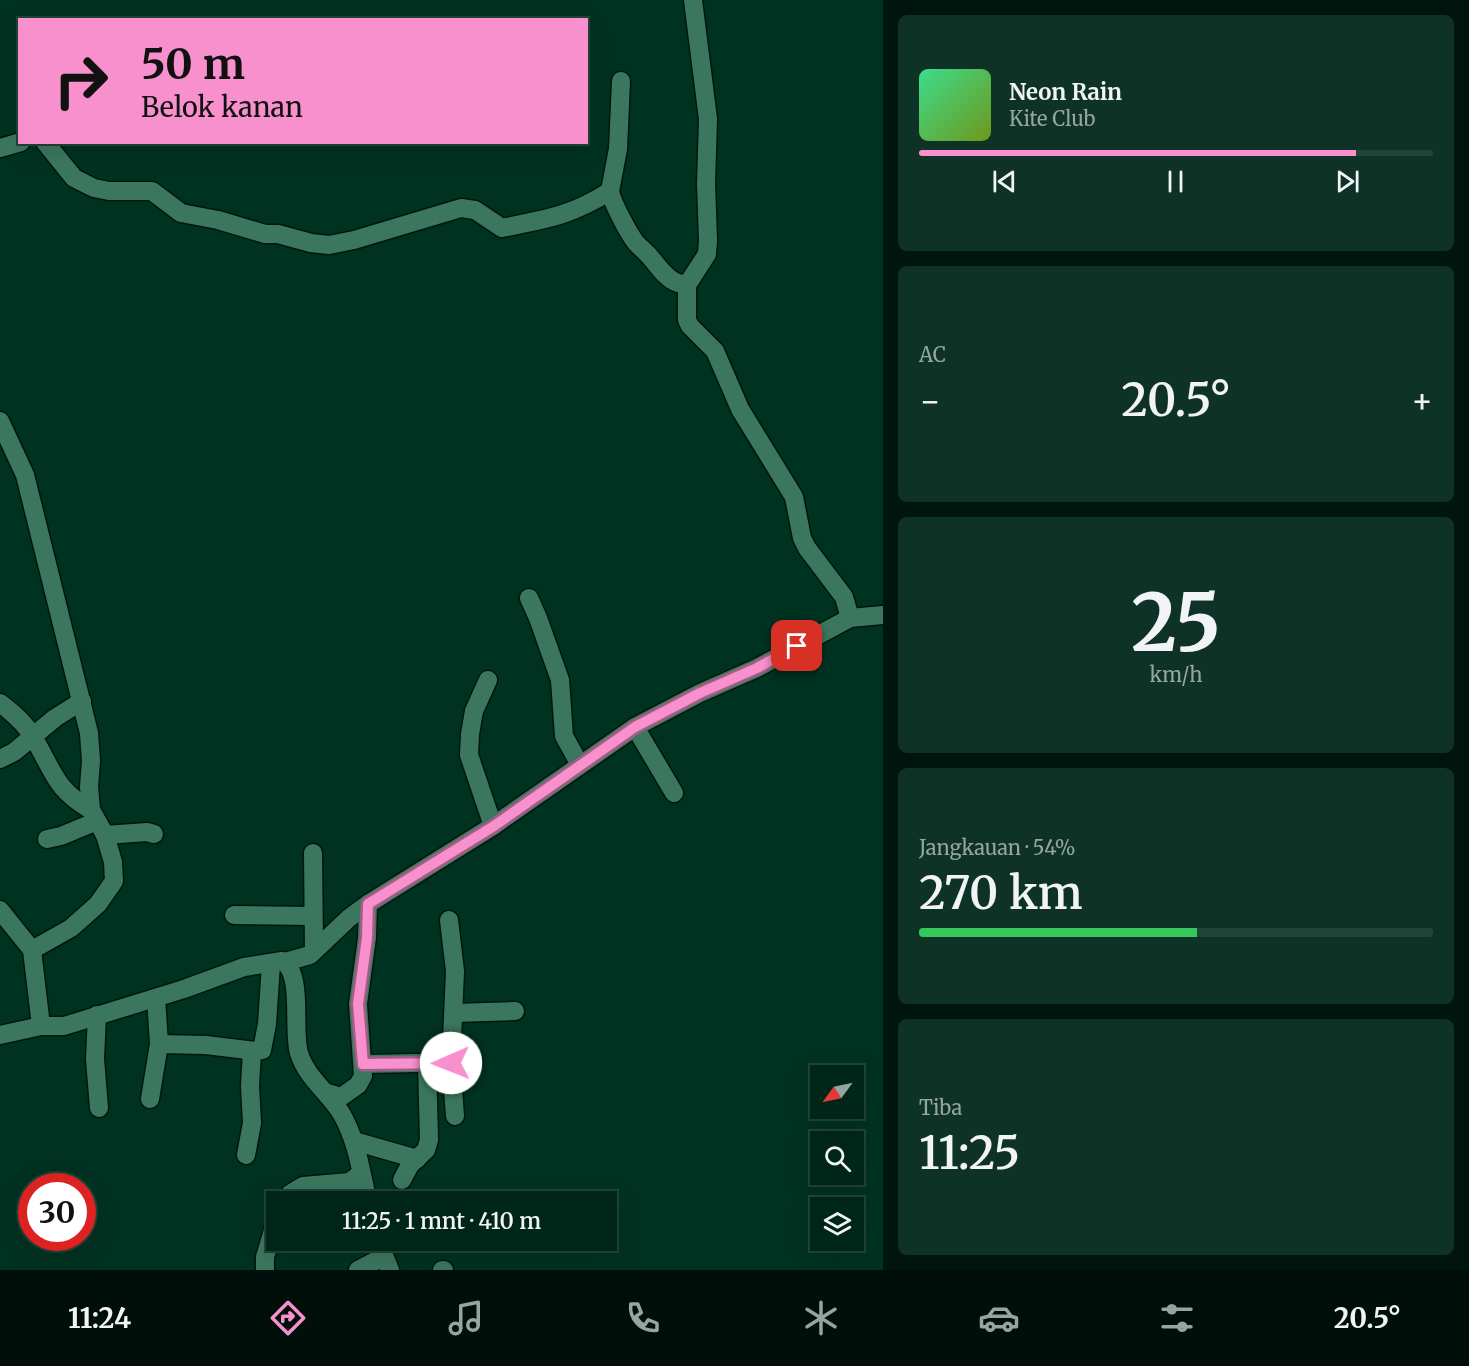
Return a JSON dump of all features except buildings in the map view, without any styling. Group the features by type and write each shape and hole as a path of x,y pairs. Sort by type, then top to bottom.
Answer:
{"street":[{"path":"693,0 708,118 706,184 708,240 707,254 687,285 687,310 690,326 715,351 740,409 794,497 802,538 807,548 844,597 850,618"},
{"path":"621,81 618,149 610,191 611,200 630,235 661,271 677,283 687,285"},
{"path":"0,148 18,143"},
{"path":"47,144 74,178 94,188 110,191 152,191 180,213 218,220 265,234 278,234 311,243 329,245 379,234 439,213 461,208 475,210 502,228 565,215 588,206 610,191"},
{"path":"0,421 25,475 89,733 91,761 89,787 98,822 113,862 114,881 98,904 71,928 32,950"},
{"path":"529,598 560,680 564,736 580,765"},
{"path":"0,1035 41,1026 64,1026 226,975 244,966 278,963 310,955 368,904 494,826 635,727 700,693 757,668 850,618 882,615"},
{"path":"488,680 474,711 469,755 494,826"},
{"path":"0,759 14,752 55,718 82,701"},
{"path":"0,703 17,717 33,736 46,763 64,791 98,822 153,834"},
{"path":"635,727 674,794"},
{"path":"47,839 98,822"},
{"path":"313,853 314,950"},
{"path":"325,1092 341,1097 362,1080 363,1064 358,1004 367,938 368,904"},
{"path":"0,910 32,950 41,1026"},
{"path":"234,915 314,916"},
{"path":"449,920 455,971 451,1063 455,1116"},
{"path":"159,1044 262,1050 278,963"},
{"path":"278,963 291,968 294,979 295,1041 299,1055 309,1074 341,1113 354,1141 365,1191"},
{"path":"150,1100 159,1044 156,998"},
{"path":"454,1013 515,1011"},
{"path":"97,1015 95,1059 99,1108"},
{"path":"246,1155 252,1123 250,1066 252,1051"},
{"path":"363,1064 472,1062"},
{"path":"402,1180 410,1165 426,1150 429,1140 427,1063"},
{"path":"354,1141 417,1159"},
{"path":"295,1191 303,1186 350,1182 361,1173"},
{"path":"265,1270 268,1251"},
{"path":"358,1270 384,1256"}],"route":[{"path":"451,1063 363,1064 358,1004 367,938 368,904 494,826 635,727 797,646"}]}
